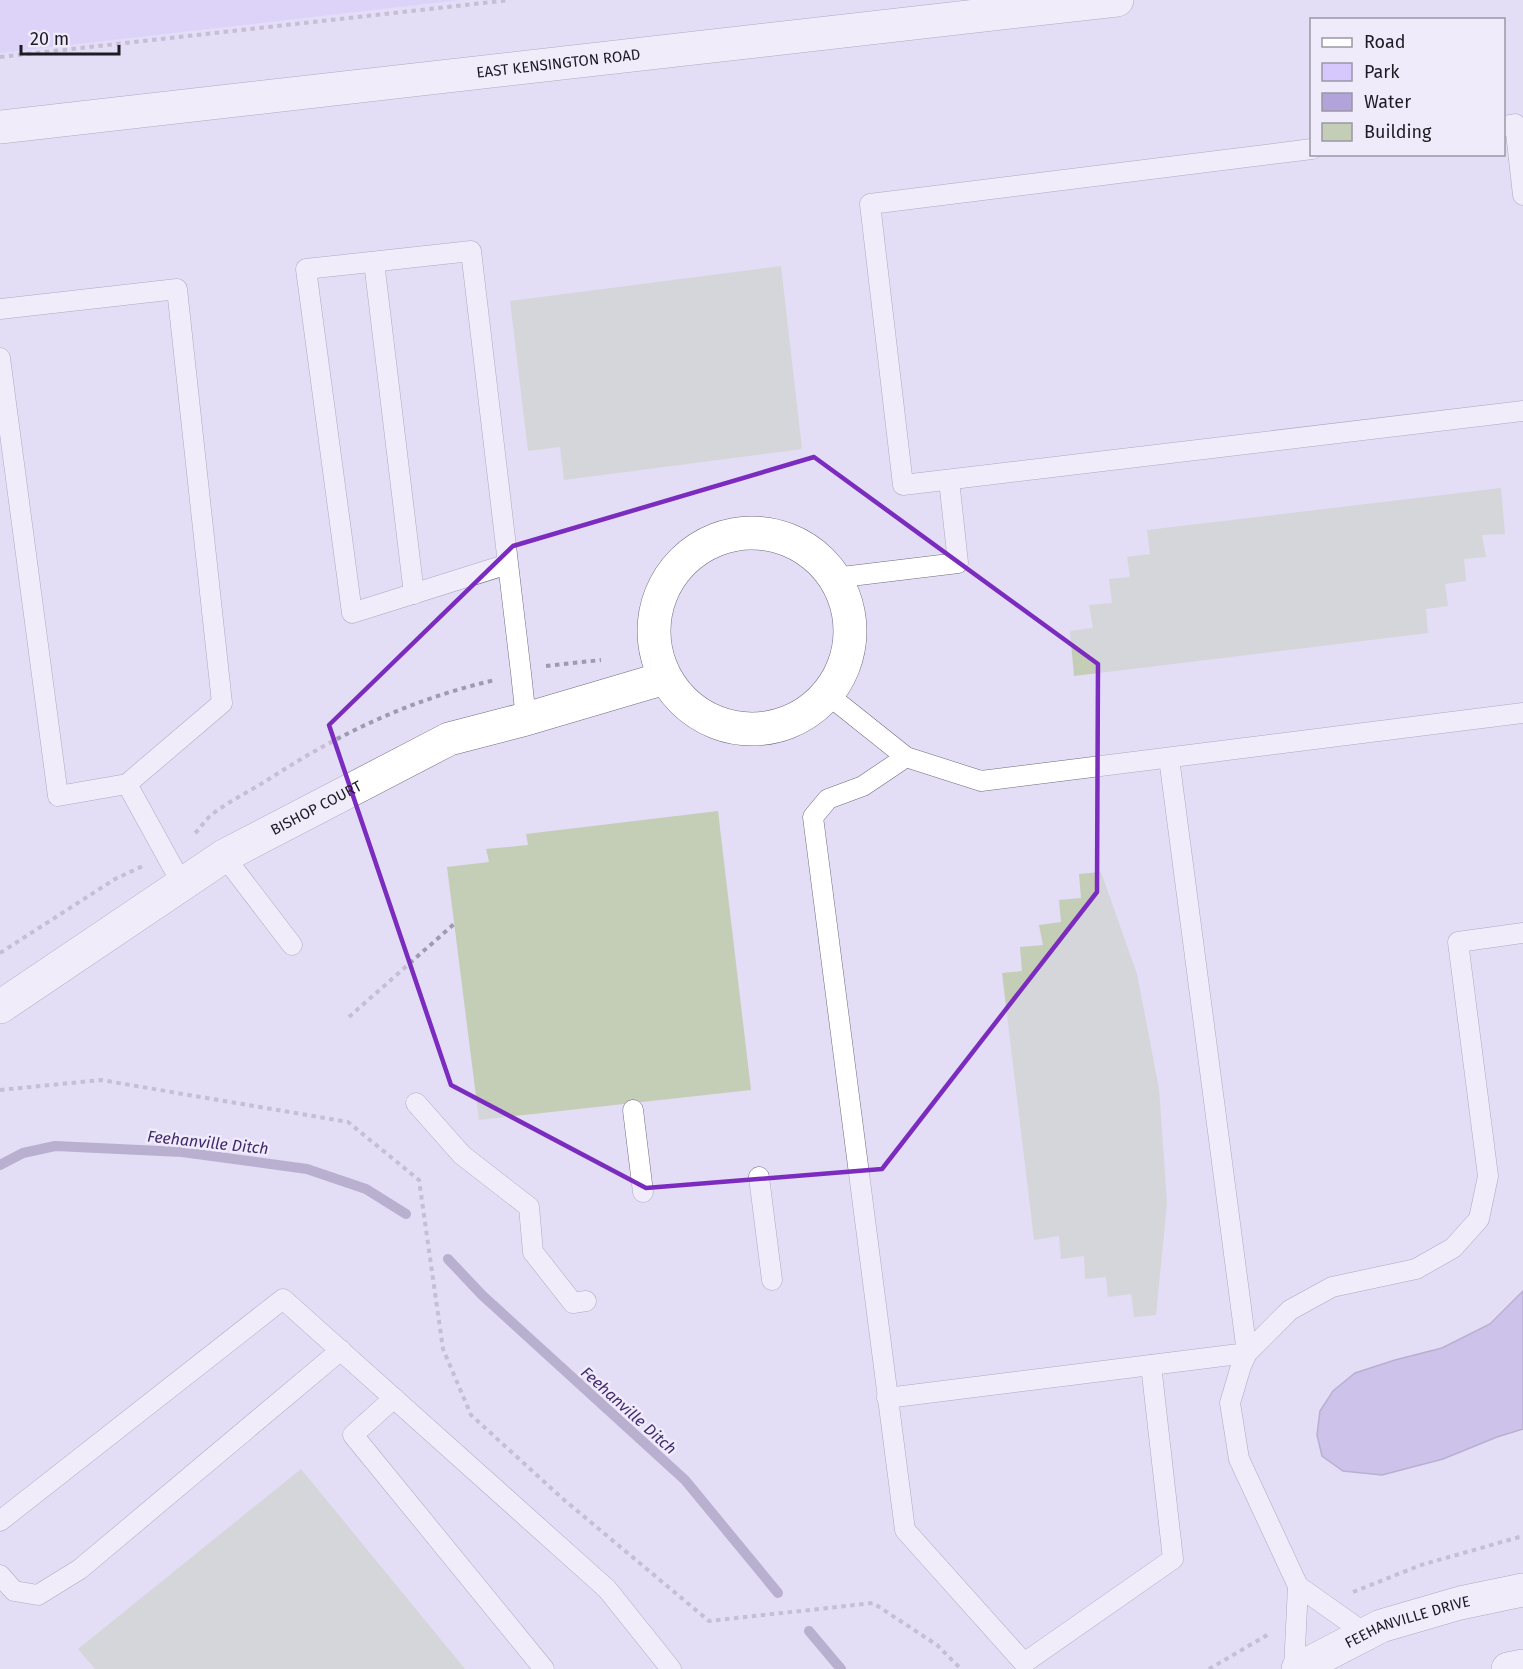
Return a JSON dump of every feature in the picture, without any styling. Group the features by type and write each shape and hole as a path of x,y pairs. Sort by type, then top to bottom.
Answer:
{"street":[{"name":"EAST KENSINGTON ROAD","path":"0,127 1117,0"},
{"path":"747,533 781,537 811,553 834,578 847,606 850,638 843,668 827,694 802,716 773,727 741,729 710,721 684,703 665,678 655,652 654,617 664,585 685,559 714,540 747,533"},
{"name":"BISHOP COURT","path":"0,1007 224,856 449,739 665,678"},
{"name":"FEEHANVILLE DRIVE","path":"1296,1669 1381,1626 1460,1603 1523,1590"},
{"path":"1508,1669 1523,1666"}],"lane":[{"path":"1505,126 1515,124 1523,195"},
{"path":"1310,149 870,204 903,485 1523,411"},
{"path":"508,564 352,613 306,269 471,251 508,564 526,719"},
{"path":"374,262 414,594"},
{"path":"0,309 177,289 222,703 127,784 58,796 0,358"},
{"path":"834,578 958,563 949,480"},
{"path":"827,694 906,758 981,780 1523,713"},
{"path":"906,758 863,786 828,799 813,817 887,1398 905,1530 1024,1664 1173,1559 1151,1365"},
{"path":"1169,758 1247,1353"},
{"path":"127,784 182,884"},
{"path":"224,856 292,945"},
{"path":"1296,1669 1298,1586 1239,1459 1230,1404 1241,1366 1247,1353 1290,1310 1332,1287 1416,1269 1453,1248 1479,1219 1488,1176 1458,942 1523,933"},
{"path":"416,1103 462,1155 529,1207 533,1252 573,1303 586,1301"},
{"path":"633,1110 643,1192"},
{"path":"759,1177 772,1280"},
{"path":"0,1521 283,1299 608,1589 671,1669"},
{"path":"0,1575 14,1591 38,1595 80,1569 341,1350"},
{"path":"887,1398 1247,1353"},
{"path":"394,1398 353,1435 544,1669"},
{"path":"1298,1586 1365,1634"}],"path":[{"path":"0,57 510,0"},
{"path":"349,1017 454,924"},
{"path":"0,1090 101,1080 348,1122 419,1180 443,1349 471,1415 563,1499 709,1621 873,1603 937,1645 962,1669"},
{"path":"1325,1605 1403,1571 1451,1555 1523,1536"},
{"path":"1209,1669 1296,1620"}],"highlighted area":[{"path":"814,457 1098,664 1097,892 882,1169 646,1188 451,1085 329,725 513,546"}],"green space":[{"path":"0,0 460,0 0,53"}],"water":[{"path":"1523,1291 1523,1429 1443,1459 1382,1475 1343,1471 1322,1456 1317,1435 1320,1411 1333,1391 1355,1373 1442,1348 1490,1324"}],"building":[{"path":"781,266 802,449 564,480 560,447 528,451 510,301"},
{"path":"1501,488 1505,534 1482,535 1486,557 1464,559 1466,581 1445,584 1448,606 1426,609 1428,633 1074,676 1070,631 1093,628 1089,605 1112,603 1109,579 1130,577 1127,557 1150,554 1147,530"},
{"path":"718,811 751,1090 479,1120 447,867 489,862 486,849 528,845 526,834"},
{"path":"1101,872 1137,974 1159,1089 1167,1203 1156,1315 1134,1317 1131,1294 1108,1297 1106,1277 1085,1279 1084,1256 1061,1259 1059,1236 1034,1240 1002,973 1022,971 1020,947 1043,945 1039,925 1061,922 1059,900 1081,898 1079,874"},
{"path":"301,1469 465,1669 95,1669 78,1649"}],"waterway":[{"name":"Feehanville Ditch","path":"0,1165 23,1153 55,1146 182,1152 307,1169 366,1189 406,1214"},
{"name":"Feehanville Ditch","path":"448,1259 482,1295 685,1480 778,1593"},
{"name":"Feehanville Ditch","path":"809,1631 841,1669"}]}
